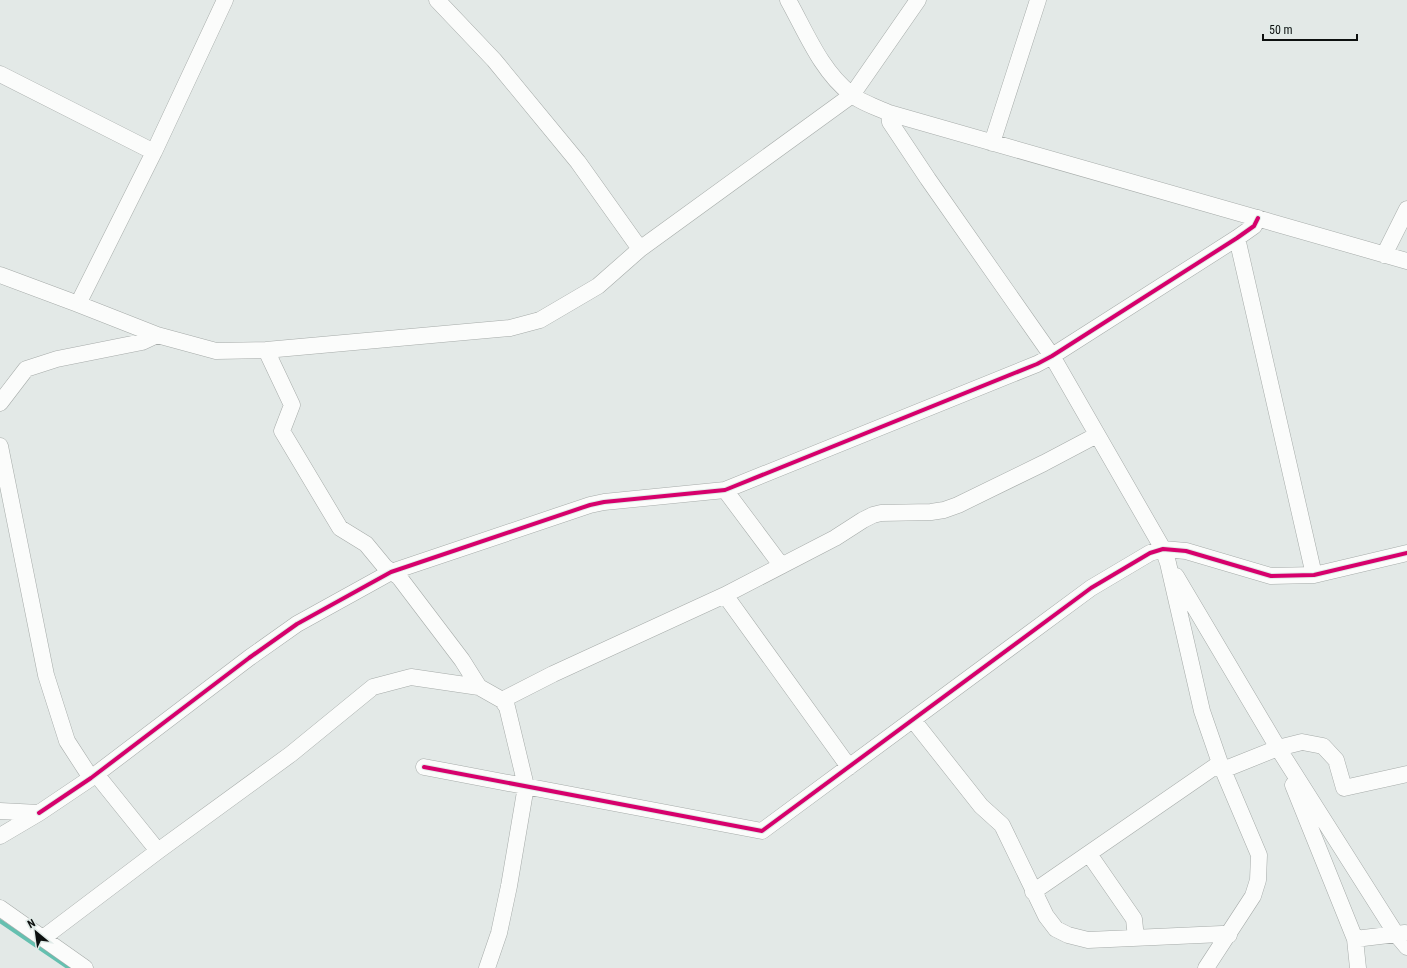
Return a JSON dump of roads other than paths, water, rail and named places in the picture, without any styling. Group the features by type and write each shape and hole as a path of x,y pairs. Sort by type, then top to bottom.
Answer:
{"street":[{"path":"78,304 154,152 225,0"},
{"path":"437,0 494,60 578,162 640,249"},
{"path":"788,0 834,79 852,95 889,113 1407,261"},
{"path":"0,275 157,335 216,351 266,350 510,328 540,320 598,286 640,249 852,95 918,0"},
{"path":"992,143 1038,0"},
{"path":"0,74 154,152"},
{"path":"889,113 890,122 928,179 1052,356 1278,748 1402,934 1407,947"},
{"path":"1384,254 1407,209"},
{"path":"0,836 39,813 93,776 249,658 297,624 391,572 590,505 604,502 725,490 1037,364 1052,356 1237,238 1254,226 1258,218"},
{"path":"1237,238 1314,575"},
{"path":"0,403 26,369 57,359 142,342 157,335"},
{"path":"266,350 292,404 282,431 340,528 366,544 385,567 399,576 462,660 479,687"},
{"path":"502,700 554,674 725,595 835,538 872,515 881,513 931,512 944,510 958,505 1044,463 1097,435"},
{"path":"0,446 46,675 67,741 93,776 158,851"},
{"path":"725,490 781,565"},
{"path":"424,767 762,831 1091,588 1150,553 1166,556 1186,551 1271,576 1314,575 1407,553"},
{"path":"1166,556 1202,711 1222,766 1259,855 1258,880 1253,896 1229,935 1206,968"},
{"path":"725,595 849,767"},
{"path":"43,938 158,851 291,754 373,687 411,677 479,687 502,700 507,707 526,786 509,886 499,933 487,968"},
{"path":"913,720 981,806 1002,825 1033,892 1046,916 1056,929 1068,935 1088,940 1222,934 1229,935"},
{"path":"1033,892 1222,766 1278,748 1302,742 1323,746 1336,760 1344,788 1407,774"},
{"path":"1278,748 1355,939 1358,968"},
{"path":"0,811 39,813"},
{"path":"1089,854 1134,919 1136,938"},
{"path":"0,908 85,968"},
{"path":"1355,939 1402,934"}],"waterway":[{"path":"0,921 69,968"}]}
